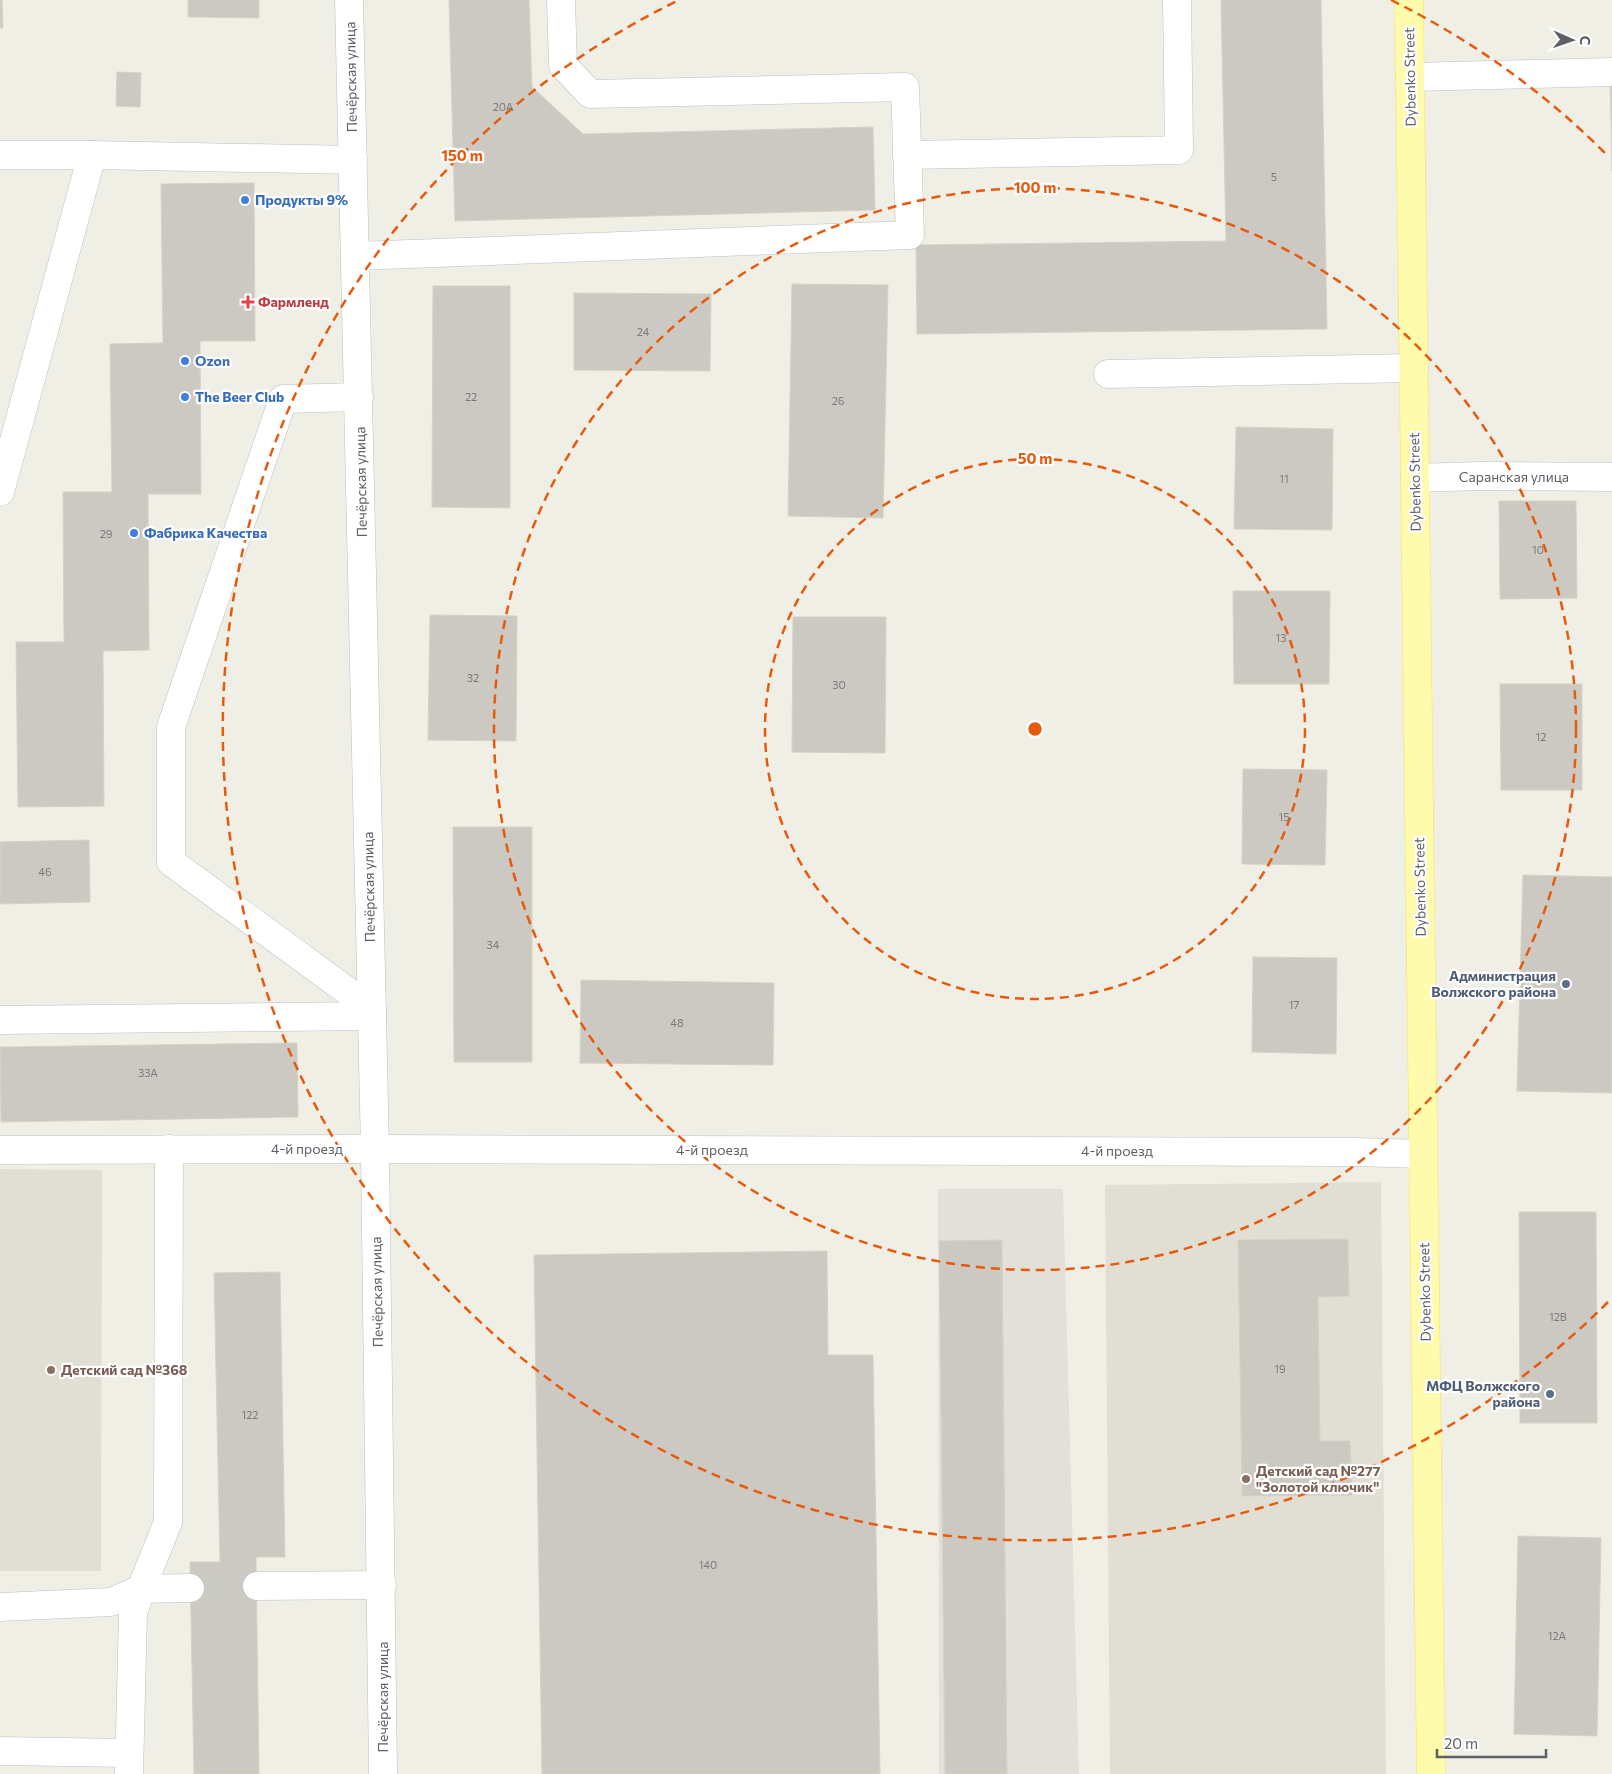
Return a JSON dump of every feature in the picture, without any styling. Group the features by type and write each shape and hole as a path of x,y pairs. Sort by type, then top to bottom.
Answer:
{"main road":[{"name":"Dybenko Street","path":"1409,0 1431,1774"}],"street":[{"name":"Печёрская улица","path":"349,0 375,1149 383,1774"},
{"path":"356,256 910,235 905,87 590,94 563,65 561,0"},
{"path":"907,155 1179,150 1177,0"},
{"path":"1410,77 1612,72"},
{"path":"0,155 353,160"},
{"path":"0,492 92,155"},
{"path":"1108,374 1414,368"},
{"path":"359,397 283,399 171,727 171,862 372,1012"},
{"name":"Саранская улица","path":"1415,478 1480,476 1612,477"},
{"path":"0,1020 372,1012"},
{"path":"0,1751 129,1763 133,1613 141,1588 168,1522 169,1149"},
{"name":"4-й проезд","path":"0,1150 375,1149 1354,1152 1423,1154"},
{"path":"256,1586 382,1585"},
{"path":"0,1607 111,1602 141,1588 190,1588"}],"shaded area":[{"name":"Детский сад №368","path":"0,1169 102,1170 101,1571 0,1571"},
{"name":"Детский сад №277 \"Золотой ключик\"","path":"1381,1182 1386,1774 1110,1774 1105,1185"},
{"path":"938,1189 1063,1189 1079,1774 939,1774"}],"building":[{"path":"0,0 2,0 3,28 0,28"},
{"path":"188,0 259,0 259,18 188,17"},
{"path":"449,0 529,0 532,87 583,134 873,127 875,210 455,221"},
{"path":"1221,0 1321,0 1327,329 917,334 916,245 1226,241"},
{"path":"117,72 141,73 140,107 116,106"},
{"path":"1610,74 1612,74 1612,171"},
{"path":"254,183 255,341 200,341 201,494 148,494 149,650 103,651 104,806 18,807 16,642 64,642 63,492 112,492 110,344 163,343 161,184"},
{"path":"792,284 888,285 883,518 788,516"},
{"path":"433,286 510,286 510,508 432,507"},
{"path":"574,293 711,294 710,371 574,370"},
{"path":"1236,427 1333,429 1332,530 1234,529"},
{"path":"1499,501 1576,501 1577,598 1500,599"},
{"path":"1233,591 1330,591 1329,684 1234,684"},
{"path":"430,615 517,616 516,741 428,740"},
{"path":"793,617 886,617 885,753 792,752"},
{"path":"1500,684 1582,684 1582,790 1501,790"},
{"path":"1243,769 1327,770 1325,865 1242,864"},
{"path":"453,827 532,827 532,1062 454,1062"},
{"path":"89,840 90,902 0,904 0,842"},
{"name":"Администрация Волжского района","path":"1523,875 1612,877 1612,1093 1517,1091"},
{"path":"1253,957 1337,958 1336,1054 1252,1052"},
{"path":"581,980 774,983 773,1065 580,1063"},
{"path":"297,1043 298,1117 1,1122 0,1047"},
{"path":"1519,1212 1596,1212 1597,1423 1520,1423"},
{"path":"1348,1239 1349,1296 1318,1297 1320,1441 1350,1441 1352,1495 1242,1496 1238,1240"},
{"path":"1002,1240 1007,1774 945,1774 939,1241"},
{"path":"827,1251 828,1355 873,1355 880,1774 542,1774 534,1255"},
{"path":"280,1272 285,1557 256,1557 259,1774 194,1774 190,1562 220,1562 214,1273"},
{"path":"1518,1536 1601,1538 1597,1736 1514,1734"}],"tunnel":[{"path":"190,1588 257,1586"}],"place":[{"name":"Продукты 9%","path":"245,200"},
{"name":"Фармленд","path":"248,302"},
{"name":"Ozon","path":"185,361"},
{"name":"The Beer Club","path":"185,397"},
{"name":"Фабрика Качества","path":"134,533"},
{"name":"Администрация Волжского района","path":"1566,984"},
{"name":"Детский сад №368","path":"51,1370"},
{"name":"МФЦ Волжского района","path":"1550,1394"},
{"name":"Детский сад №277 \"Золотой ключик\"","path":"1246,1479"}]}
